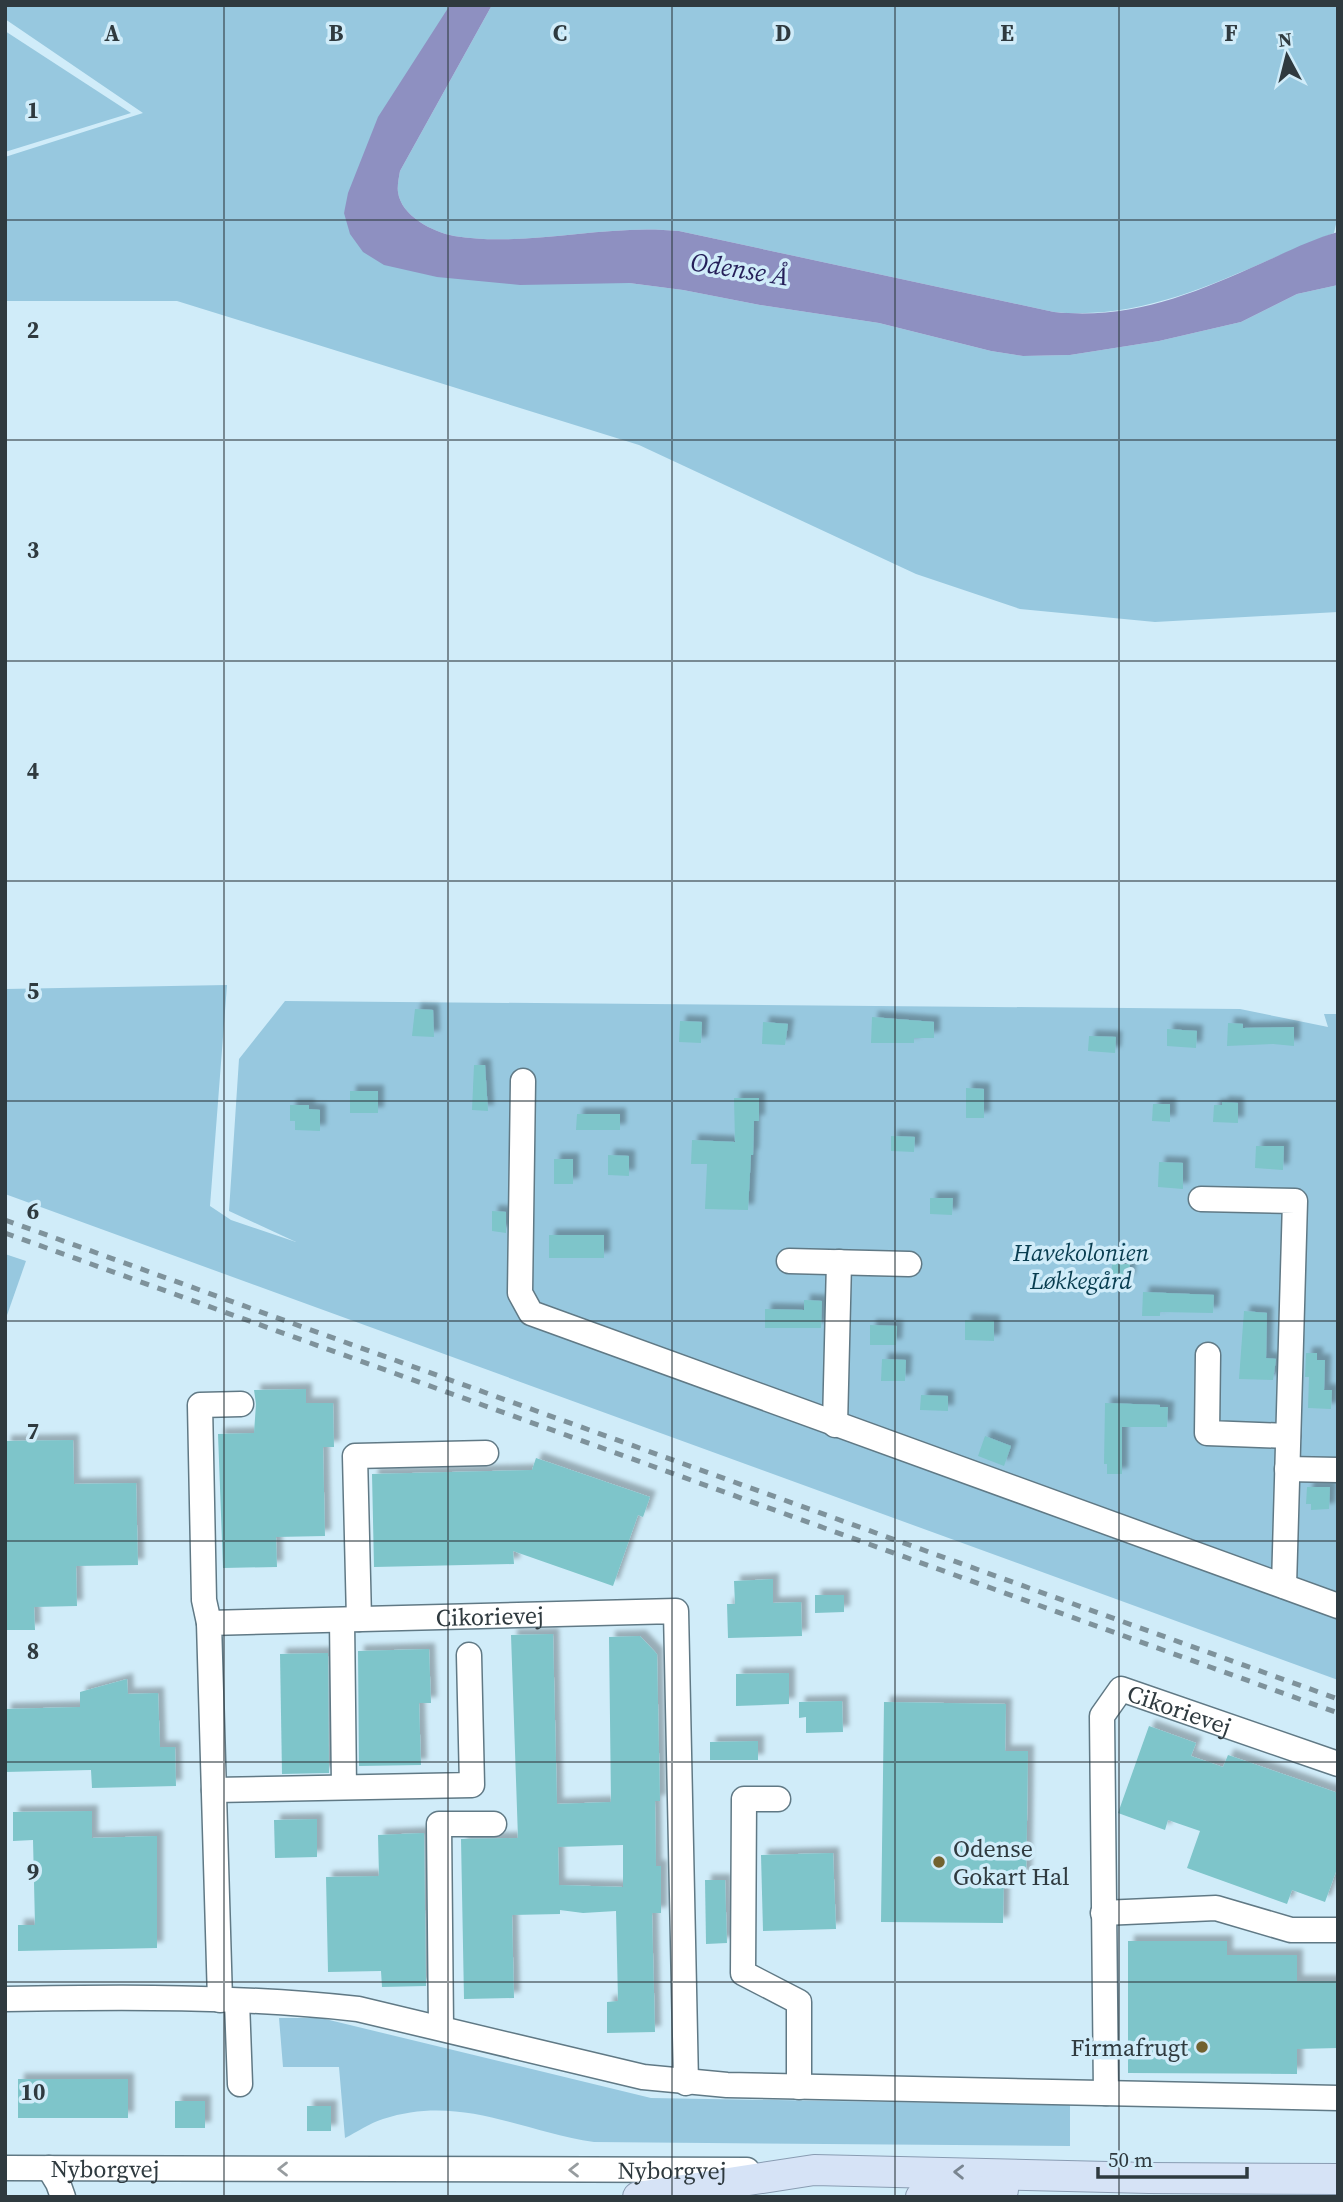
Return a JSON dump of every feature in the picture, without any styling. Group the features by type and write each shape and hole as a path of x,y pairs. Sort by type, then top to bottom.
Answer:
{"main road":[{"name":"Nyborgvej","path":"814,2170 1150,2178 1338,2179"},
{"path":"638,2197 814,2170"},
{"path":"922,2197 1150,2178"}],"street":[{"path":"523,1081 520,1293 531,1313 1338,1606"},
{"path":"1201,1199 1295,1201 1284,1586"},
{"path":"789,1261 909,1264"},
{"path":"835,1424 839,1262"},
{"path":"1208,1355 1207,1433 1288,1436"},
{"path":"240,2084 228,2001 214,1790 209,1623 204,1600 200,1405 241,1404"},
{"path":"344,1787 355,1456 486,1453"},
{"path":"1287,1469 1338,1469"},
{"name":"Cikorievej","path":"209,1623 676,1611 686,2083"},
{"path":"214,1790 472,1785 469,1656"},
{"name":"Cikorievej","path":"1106,2093 1102,1716 1122,1689 1338,1764"},
{"path":"778,1799 744,1799 743,1973 799,2002 799,2087"},
{"path":"441,2028 439,1824 494,1824"},
{"path":"1103,1913 1216,1908 1292,1930 1338,1930"},
{"path":"5,1999 228,2001 312,2004 358,2009 643,2077 686,2083 1338,2098"},
{"name":"Nyborgvej","path":"5,2168 814,2170"},
{"path":"49,2168 63,2197"}],"green space":[{"path":"5,5 450,5 344,213 629,283 879,323 991,351 1023,356 1070,355 1159,341 1241,322 1297,294 1338,285 1338,612 1155,622 1020,609 916,574 639,445 177,301 5,301 5,157 143,113 5,19"},
{"path":"492,5 1338,5 1338,215 1334,233 1232,276 1163,301 1092,313 1054,312 679,231 623,230 510,239 482,239 446,234 419,222 405,208 398,192 400,171"},
{"path":"5,31 131,113 5,152"},
{"name":"Havekolonien Løkkegård","path":"227,985 210,1206 231,1220 296,1242 229,1211 239,1059 285,1001 1240,1009 1328,1027 1324,1014 1338,1014 1338,1680 5,1194 5,989"},
{"path":"5,1254 26,1261 5,1321"},
{"path":"279,2018 321,2018 651,2098 1070,2105 1070,2146 594,2142 490,2117 438,2110 411,2112 383,2119 345,2138 339,2067 283,2067"}],"water":[{"name":"Odense Å","path":"450,5 492,5 400,171 398,187 400,201 419,222 446,234 482,239 510,239 623,230 679,231 1054,312 1082,313 1109,312 1161,302 1338,232 1338,285 1297,294 1241,322 1159,341 1070,355 1023,356 991,351 879,323 683,290 629,283 520,285 437,277 384,265 363,252 350,234 344,213 348,193 378,117"}],"building":[{"path":"415,1009 433,1010 434,1037 412,1036"},
{"path":"872,1017 934,1022 934,1038 914,1038 914,1043 871,1043"},
{"path":"680,1021 702,1022 701,1043 679,1042"},
{"path":"763,1022 788,1024 785,1045 762,1044"},
{"path":"1228,1023 1243,1024 1243,1028 1294,1027 1294,1046 1227,1046"},
{"path":"1167,1029 1197,1031 1196,1048 1167,1046"},
{"path":"1089,1036 1116,1037 1115,1053 1088,1051"},
{"path":"474,1065 485,1065 488,1111 472,1110"},
{"path":"966,1088 984,1089 984,1118 966,1118"},
{"path":"350,1091 378,1091 378,1113 350,1113"},
{"path":"734,1098 759,1098 759,1121 754,1121 748,1210 705,1209 707,1164 691,1164 692,1140 735,1142"},
{"path":"1222,1102 1238,1103 1238,1123 1213,1122 1214,1105 1222,1105"},
{"path":"1153,1104 1170,1104 1170,1122 1152,1121"},
{"path":"290,1105 309,1105 309,1109 320,1110 320,1131 295,1130 295,1121 290,1121"},
{"path":"577,1114 620,1114 620,1130 576,1130"},
{"path":"891,1136 915,1137 914,1152 891,1151"},
{"path":"1256,1146 1284,1146 1283,1170 1255,1168"},
{"path":"608,1155 629,1156 629,1176 608,1175"},
{"path":"554,1159 573,1159 573,1184 554,1184"},
{"path":"1159,1162 1183,1163 1183,1189 1158,1187"},
{"path":"930,1198 953,1198 952,1215 930,1214"},
{"path":"492,1211 506,1212 506,1233 492,1231"},
{"path":"549,1235 604,1235 604,1258 549,1258"},
{"path":"1112,1264 1130,1264 1129,1280 1111,1280"},
{"path":"1143,1292 1214,1295 1213,1313 1160,1312 1160,1316 1142,1316"},
{"path":"804,1300 822,1301 821,1328 765,1328 765,1309 804,1310"},
{"path":"1244,1311 1267,1313 1266,1358 1276,1359 1273,1380 1239,1379"},
{"path":"965,1320 994,1321 994,1341 965,1340"},
{"path":"870,1325 897,1326 896,1345 870,1345"},
{"path":"1306,1353 1317,1353 1317,1360 1325,1360 1324,1390 1332,1390 1331,1409 1308,1408 1309,1377 1305,1377"},
{"path":"882,1359 906,1360 905,1381 881,1381"},
{"path":"306,1389 306,1403 333,1403 334,1447 323,1447 325,1536 276,1537 277,1567 223,1568 218,1434 254,1433 254,1390"},
{"path":"921,1395 948,1396 948,1411 920,1410"},
{"path":"1105,1403 1168,1407 1167,1427 1122,1427 1122,1474 1107,1474 1107,1464 1104,1464"},
{"path":"985,1436 1011,1446 1004,1466 978,1456"},
{"path":"73,1440 74,1484 136,1483 138,1565 76,1566 77,1606 34,1607 35,1630 5,1630 5,1441"},
{"path":"536,1458 650,1497 643,1517 638,1515 613,1586 513,1551 514,1564 374,1567 372,1474 532,1470"},
{"path":"1307,1487 1330,1487 1329,1509 1311,1510 1311,1504 1306,1504"},
{"path":"773,1579 773,1603 801,1602 802,1636 728,1638 727,1604 735,1604 734,1581"},
{"path":"815,1595 844,1595 844,1612 815,1613"},
{"path":"553,1634 557,1804 611,1802 609,1637 640,1636 657,1654 660,1801 655,1801 656,1866 661,1866 661,1913 652,1913 655,2032 607,2033 607,2002 618,2001 616,1911 583,1913 560,1910 560,1914 512,1915 514,1998 464,1999 461,1839 518,1838 511,1635","holes":["623,1845 623,1887 559,1885 558,1847"]},
{"path":"429,1649 431,1703 419,1703 421,1765 359,1766 358,1651"},
{"path":"328,1653 329,1773 282,1774 280,1654"},
{"path":"789,1673 789,1704 736,1706 736,1674"},
{"path":"127,1679 128,1694 158,1693 160,1747 175,1747 176,1786 92,1788 91,1770 5,1772 5,1709 80,1707 80,1692"},
{"path":"842,1701 843,1732 806,1733 806,1717 799,1718 799,1702"},
{"path":"884,1702 1006,1704 1005,1751 1028,1751 1026,1876 1004,1876 1003,1923 881,1922"},
{"path":"1149,1726 1196,1743 1191,1756 1223,1767 1228,1755 1338,1793 1338,1866 1325,1902 1292,1890 1287,1904 1187,1868 1200,1831 1168,1820 1165,1830 1118,1813"},
{"path":"758,1741 758,1760 710,1760 710,1742"},
{"path":"92,1811 92,1838 157,1836 157,1948 18,1951 18,1925 35,1925 33,1840 13,1841 13,1812"},
{"path":"317,1819 317,1857 275,1858 274,1820"},
{"path":"424,1833 426,1986 382,1987 381,1971 328,1972 326,1877 379,1876 378,1835"},
{"path":"833,1853 836,1929 763,1931 761,1855"},
{"path":"705,1880 725,1880 727,1943 706,1944"},
{"path":"1128,1941 1227,1941 1227,1955 1297,1955 1297,1981 1338,1981 1338,2048 1297,2049 1297,2074 1128,2073"},
{"path":"18,2079 128,2079 128,2118 18,2118"},
{"path":"175,2101 205,2101 205,2128 175,2128"},
{"path":"307,2106 331,2106 331,2131 307,2131"}],"railway":[{"path":"5,1220 1338,1699"},
{"path":"5,1233 1338,1713"}],"place":[{"name":"Odense Gokart Hal","path":"939,1862"},
{"name":"Firmafrugt","path":"1202,2047"}]}
